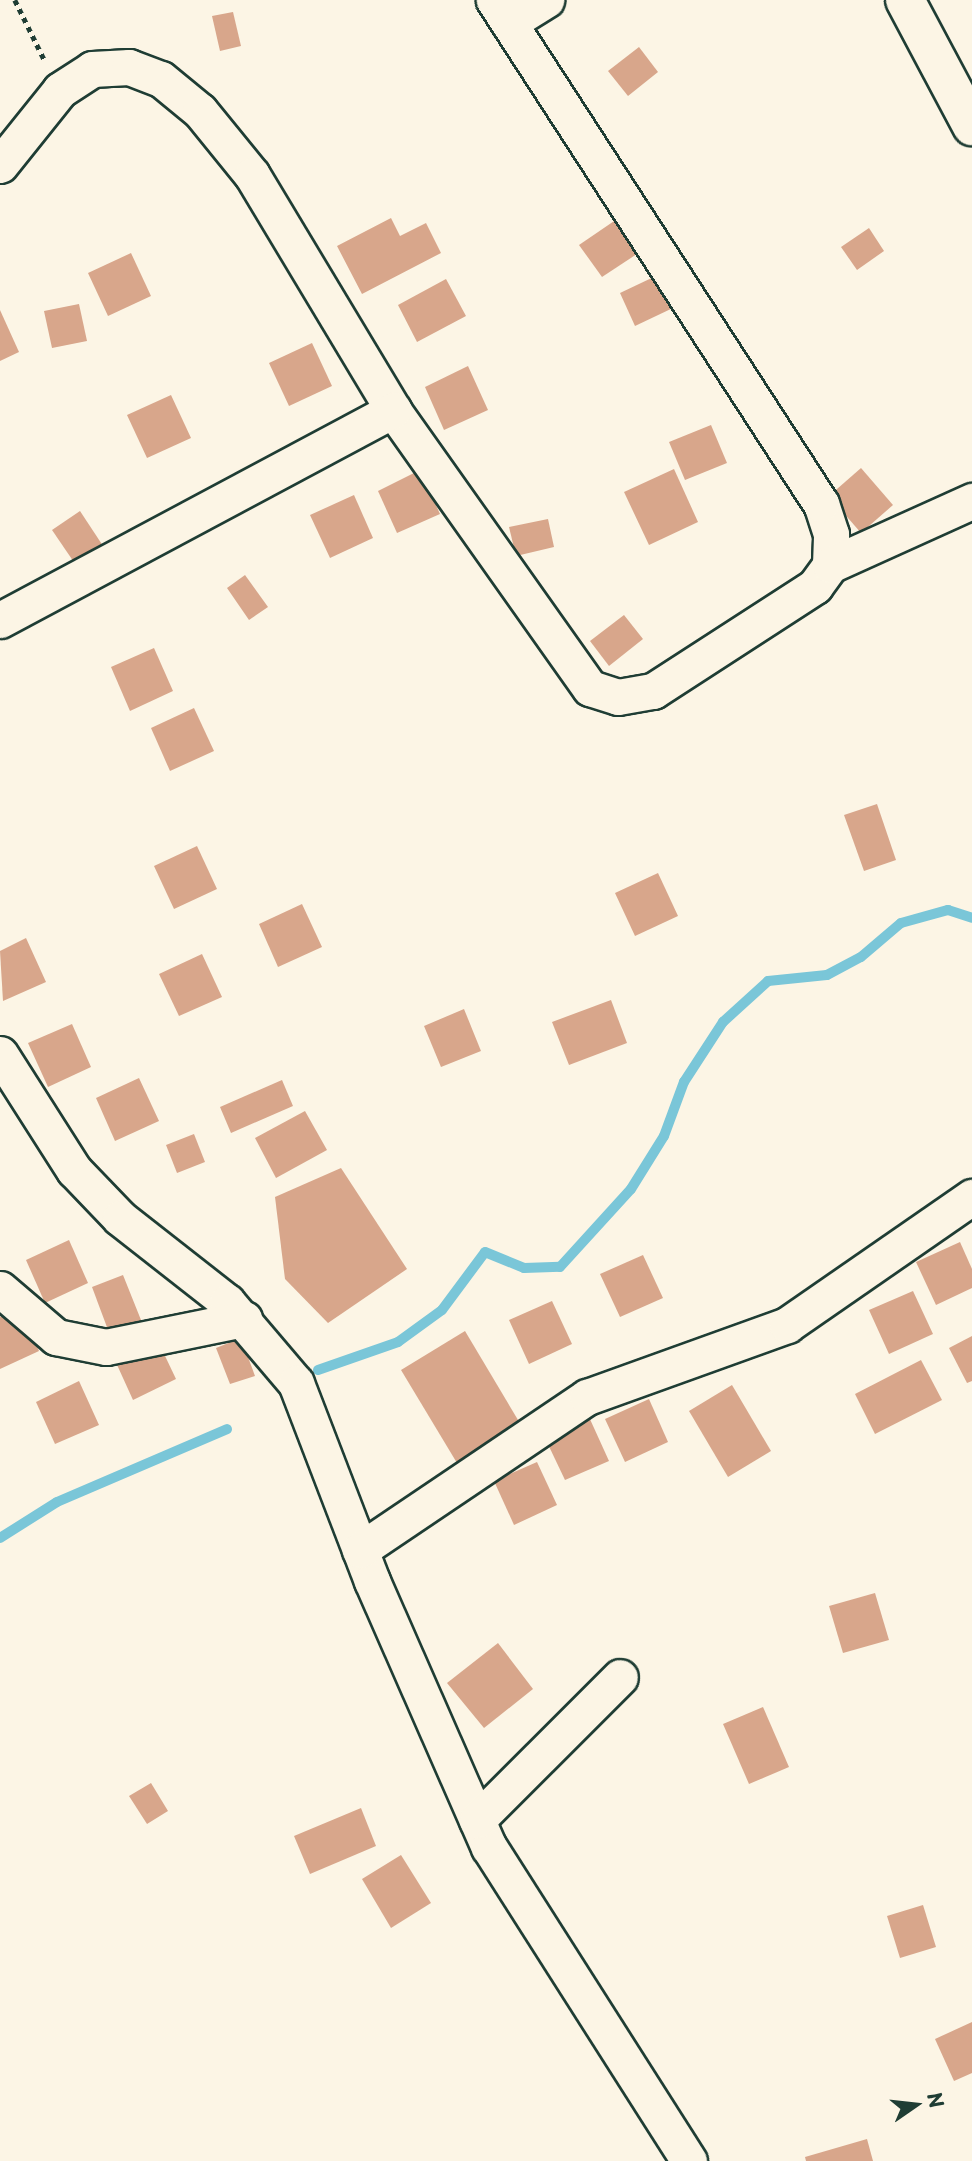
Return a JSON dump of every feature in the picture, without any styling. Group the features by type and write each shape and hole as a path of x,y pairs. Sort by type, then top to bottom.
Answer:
{"street":[{"path":"546,0 501,11 821,504 831,534 830,565"},
{"path":"905,0 972,126"},
{"path":"0,165 60,90 92,69 129,67 161,79 201,111 252,175 393,410 601,695 653,691 815,586 830,565 972,501"},
{"path":"0,620 393,410"},
{"path":"0,1054 74,1170 120,1218 244,1319 296,1383 360,1550 477,1820 689,2161"},
{"path":"360,1550 587,1397 787,1325 968,1213"},
{"path":"0,1289 56,1337 106,1347 244,1319"},
{"path":"477,1820 620,1677"}],"path":[{"path":"15,0 60,90"}],"building":[{"path":"233,12 241,46 220,51 212,16"},
{"path":"639,47 658,72 628,96 608,71"},
{"path":"620,217 643,250 602,277 579,245"},
{"path":"391,218 400,236 426,223 441,253 362,294 337,246"},
{"path":"869,228 884,251 857,270 841,247"},
{"path":"131,253 151,296 108,316 88,273"},
{"path":"660,274 675,307 635,326 620,293"},
{"path":"446,279 466,316 417,342 398,305"},
{"path":"79,304 87,341 52,348 44,311"},
{"path":"0,310 19,352 0,361"},
{"path":"312,343 332,386 289,406 269,363"},
{"path":"468,366 488,410 444,430 425,387"},
{"path":"171,395 191,438 147,458 127,415"},
{"path":"711,425 727,463 685,480 669,442"},
{"path":"861,468 893,505 861,533 829,496"},
{"path":"674,469 698,522 649,545 624,492"},
{"path":"420,470 440,514 397,533 378,491"},
{"path":"354,495 373,538 330,558 310,515"},
{"path":"80,511 109,555 82,574 52,530"},
{"path":"548,519 554,547 516,556 509,527"},
{"path":"245,575 268,607 249,620 227,588"},
{"path":"624,615 643,639 609,666 590,641"},
{"path":"154,648 173,691 130,711 111,667"},
{"path":"194,708 214,751 170,771 151,728"},
{"path":"877,804 896,860 864,871 844,815"},
{"path":"197,846 217,889 174,909 154,866"},
{"path":"658,873 678,916 635,936 615,893"},
{"path":"302,904 322,947 278,967 259,924"},
{"path":"26,938 46,982 3,1001 0,951"},
{"path":"202,954 222,997 179,1016 159,974"},
{"path":"611,1000 627,1043 569,1065 552,1022"},
{"path":"464,1009 481,1051 441,1067 424,1026"},
{"path":"72,1024 91,1067 48,1087 28,1043"},
{"path":"139,1078 159,1121 115,1141 96,1098"},
{"path":"282,1080 293,1106 231,1133 220,1107"},
{"path":"305,1111 327,1150 276,1178 255,1138"},
{"path":"194,1134 205,1162 177,1173 166,1145"},
{"path":"341,1168 407,1269 328,1323 285,1279 275,1197"},
{"path":"69,1240 88,1283 45,1303 26,1260"},
{"path":"960,1242 972,1269 972,1288 936,1305 916,1262"},
{"path":"643,1255 663,1298 620,1317 600,1274"},
{"path":"123,1275 143,1325 111,1338 92,1287"},
{"path":"913,1291 933,1334 889,1354 869,1310"},
{"path":"552,1301 572,1344 529,1364 509,1320"},
{"path":"19,1308 39,1351 0,1369 0,1317"},
{"path":"465,1331 524,1430 460,1468 401,1370"},
{"path":"972,1336 972,1381 967,1383 949,1348"},
{"path":"156,1337 176,1379 133,1400 113,1356"},
{"path":"241,1338 255,1376 230,1384 216,1348"},
{"path":"921,1360 942,1400 875,1434 855,1394"},
{"path":"79,1381 99,1425 55,1444 36,1402"},
{"path":"732,1385 771,1451 728,1477 689,1411"},
{"path":"649,1399 668,1442 625,1462 605,1419"},
{"path":"589,1417 609,1461 565,1480 545,1438"},
{"path":"537,1462 557,1505 514,1525 494,1481"},
{"path":"875,1593 889,1640 843,1653 829,1606"},
{"path":"498,1643 533,1689 484,1728 447,1683"},
{"path":"763,1707 789,1767 749,1784 723,1724"},
{"path":"151,1783 168,1811 147,1824 129,1796"},
{"path":"361,1808 376,1846 310,1874 294,1836"},
{"path":"401,1855 431,1903 391,1928 362,1879"},
{"path":"923,1905 936,1947 900,1958 887,1916"},
{"path":"972,2022 972,2073 954,2081 935,2039"},
{"path":"867,2139 873,2161 806,2161 805,2157"}],"waterway":[{"path":"318,1370 398,1342 442,1310 485,1252 524,1268 560,1267 631,1189 664,1136 684,1082 723,1022 768,981 827,975 861,957 901,923 948,910 972,918"},
{"path":"0,1538 57,1502 227,1429"}]}
